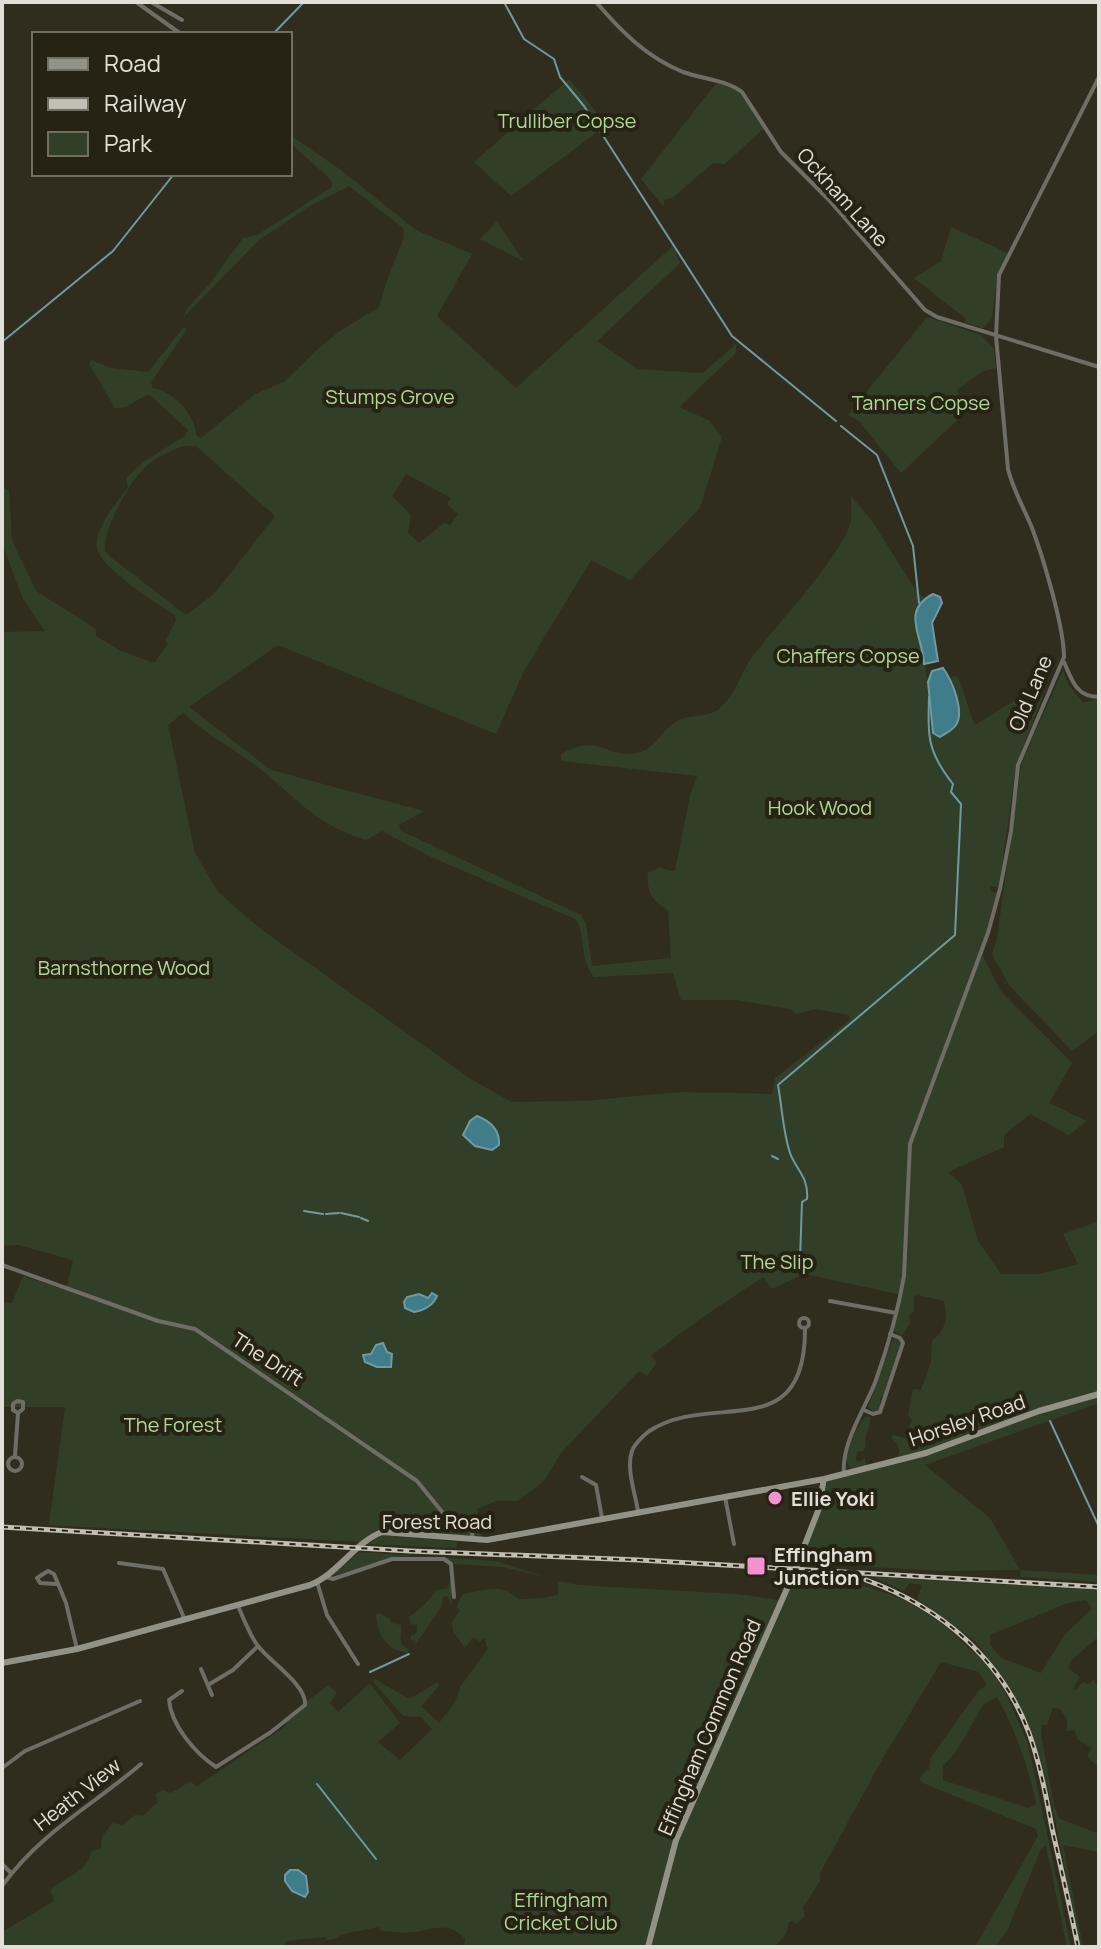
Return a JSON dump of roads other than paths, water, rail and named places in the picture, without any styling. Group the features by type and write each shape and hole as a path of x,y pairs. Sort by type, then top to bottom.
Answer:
{"street":[{"path":"136,2 178,32"},
{"path":"151,2 182,20"},
{"name":"Ockham Lane","path":"596,2 636,45 661,61 697,77 734,86 742,92 781,152 829,200 925,310 937,317 1099,367"},
{"name":"Old Lane","path":"844,1475 844,1456 864,1410 890,1334 904,1276 910,1144 996,904 1011,831 1018,765 1063,660 1062,637 1042,556 1010,477 996,336 999,275 1099,77"},
{"path":"1063,660 1079,692 1099,697"},
{"name":"The Drift","path":"2,1265 158,1321 195,1329 417,1481 443,1513 469,1520 474,1540"},
{"path":"830,1301 896,1313"},
{"path":"639,1512 630,1466 638,1441 663,1424 759,1409 778,1400 796,1379 805,1328"},
{"name":"Old Lane","path":"864,1410 873,1414 880,1412 894,1377 903,1343 900,1338 890,1334"},
{"name":"Horsley Road","path":"844,1475 926,1453 1039,1411 1099,1394"},
{"path":"15,1456 18,1413"},
{"path":"15,1456 21,1461 19,1469 12,1470 5,1462 15,1456"},
{"name":"Forest Road","path":"2,1663 77,1649 317,1582 382,1532 474,1540 528,1534 844,1475"},
{"path":"582,1477 596,1485 603,1520"},
{"name":"Effingham Common Road","path":"648,1947 676,1840 799,1561 818,1511 820,1480"},
{"path":"725,1497 734,1544"},
{"path":"326,1577 333,1579 392,1559 444,1559 451,1566 454,1597"},
{"path":"119,1563 163,1569 185,1620"},
{"path":"56,1584 40,1583 37,1578 51,1571 54,1574 66,1603 77,1649"},
{"path":"317,1582 327,1615 358,1664"},
{"path":"182,1691 169,1700 173,1718 213,1766 219,1767 306,1704 306,1698 295,1684 258,1646 238,1605"},
{"path":"208,1685 233,1670 258,1646"},
{"path":"201,1669 212,1695"},
{"path":"2,1768 25,1751 140,1701"},
{"name":"Heath View","path":"2,1886 62,1822 101,1797 141,1764"},
{"path":"2,1864 11,1873"}],"water":[{"path":"933,594 940,597 942,603 932,623 938,661 924,664 915,616 923,601"},
{"path":"943,668 953,688 959,712 954,727 940,737 933,733 928,682 932,671"},
{"path":"477,1116 490,1123 498,1135 499,1145 492,1150 475,1146 463,1135 470,1121"},
{"path":"432,1293 437,1296 436,1299 424,1309 414,1312 405,1308 407,1297 419,1294 428,1298"},
{"path":"383,1343 387,1352 392,1354 391,1367 377,1367 365,1362 363,1355 371,1354 376,1345"},
{"path":"290,1870 298,1870 306,1876 308,1892 305,1897 292,1891 285,1881 285,1875"}],"waterway":[{"path":"275,32 304,2"},
{"path":"504,2 524,39 554,59 560,77 584,106 732,336 836,421"},
{"path":"2,342 113,251 172,176"},
{"path":"841,426 877,455 913,546 919,603"},
{"path":"800,1259 802,1202 807,1199 807,1191 788,1145 778,1085 955,935 961,804 951,792 953,784 938,762 931,743 929,697"},
{"path":"772,1156 778,1159"},
{"path":"304,1211 323,1214"},
{"path":"326,1214 339,1213"},
{"path":"341,1213 359,1217"},
{"path":"361,1218 368,1221"},
{"path":"1050,1421 1099,1527"},
{"path":"370,1672 409,1654"},
{"path":"317,1784 376,1859"}],"railway":[{"path":"2,1527 1099,1587"},
{"path":"866,1580 919,1605 965,1638 1002,1681 1017,1706 1040,1768 1078,1947"}],"place":[{"name":"Ellie Yoki","path":"775,1498"},
{"name":"Effingham Junction","path":"756,1566"}],"park label":[{"name":"Trulliber Copse","path":"567,120"},
{"name":"Stumps Grove","path":"390,396"},
{"name":"Tanners Copse","path":"921,402"},
{"name":"Chaffers Copse","path":"848,655"},
{"name":"Hook Wood","path":"820,807"},
{"name":"Barnsthorne Wood","path":"124,967"},
{"name":"The Slip","path":"777,1261"},
{"name":"The Forest","path":"173,1424"},
{"name":"Effingham Cricket Club","path":"561,1910"}]}
